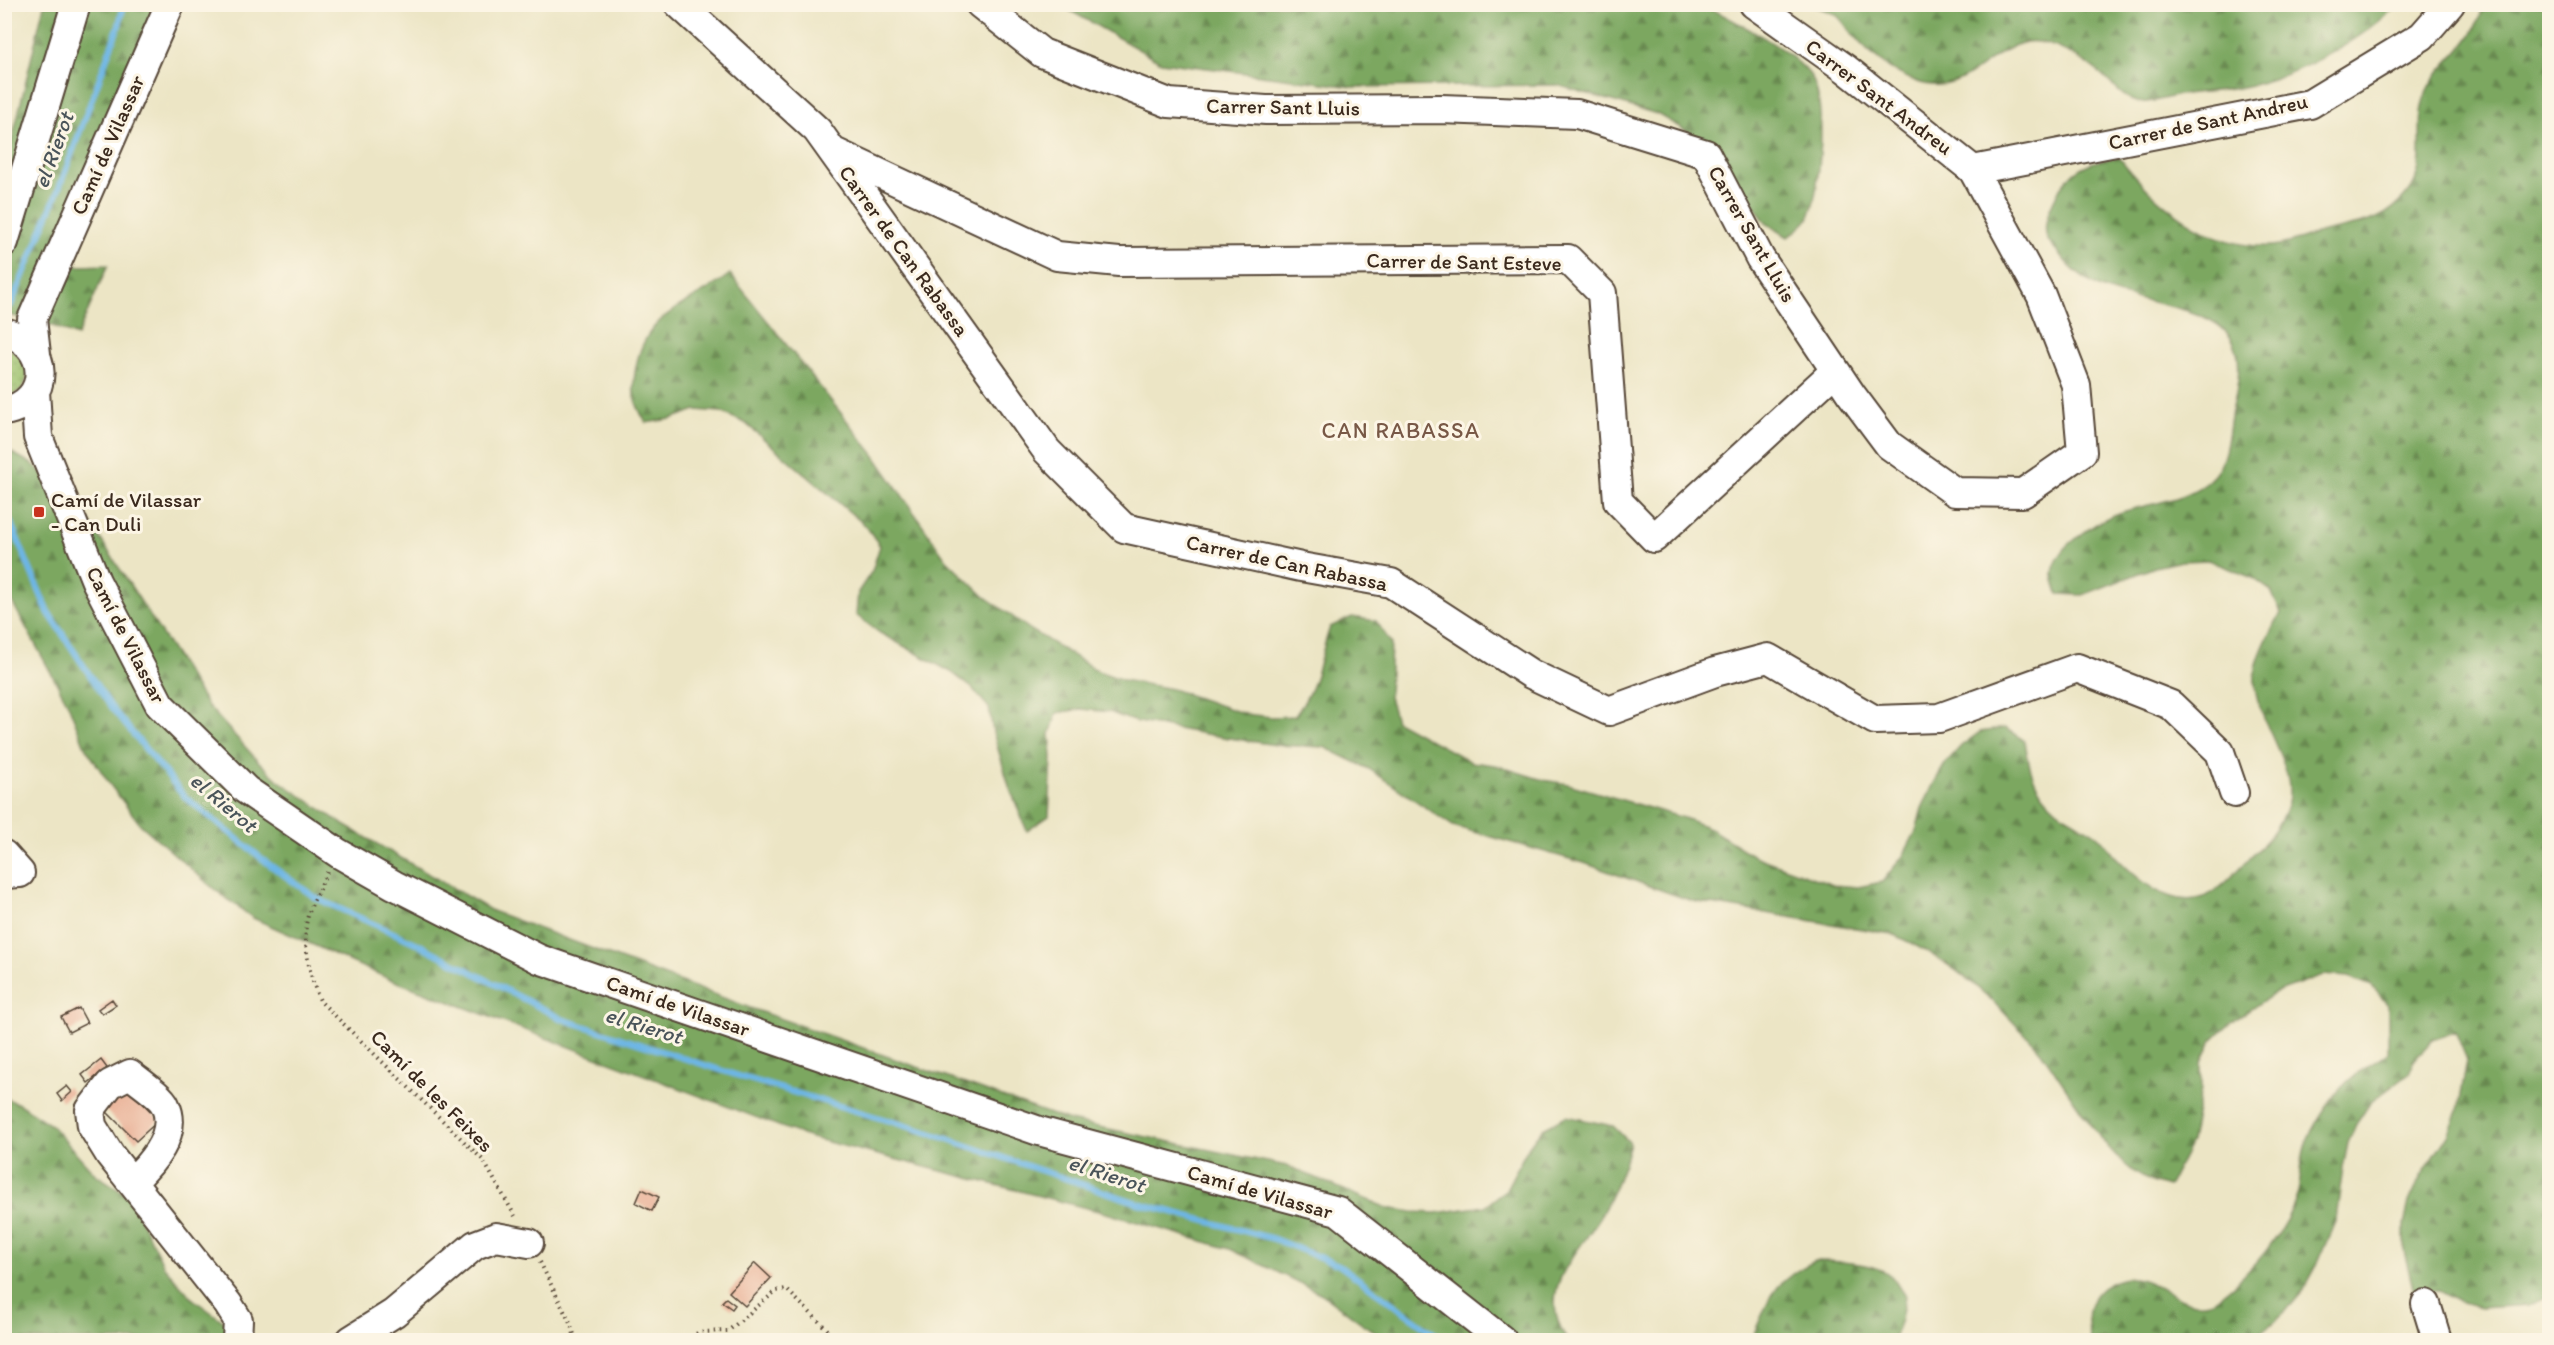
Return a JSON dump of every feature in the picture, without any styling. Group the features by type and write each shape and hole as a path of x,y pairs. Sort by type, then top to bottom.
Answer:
{"street":[{"path":"4,242 76,4"},
{"name":"Camí de Vilassar","path":"170,4 15,328 36,354 40,367 39,382 35,391 38,437 96,581 160,705 246,790 338,853 394,885 540,958 1039,1131 1338,1211 1502,1341"},
{"name":"Carrer de Can Rabassa","path":"679,4 818,130 1047,451 1124,528 1301,567 1391,583 1531,674 1609,711 1715,672 1768,658 1875,720 1939,718 2077,668 2171,705 2220,752 2234,794"},
{"name":"Carrer Sant Lluis","path":"980,4 1042,53 1169,103 1266,110 1441,109 1577,114 1706,154 1760,258 1835,371 1889,445 1954,492 2023,493 2082,452 2076,385 2041,295 1973,170"},
{"name":"Carrer Sant Andreu","path":"1754,4 1846,69 1973,170"},
{"name":"Carrer de Sant Andreu","path":"1973,170 2310,104 2422,36 2450,4"},
{"name":"Carrer de Sant Esteve","path":"832,151 1057,256 1119,262 1568,259 1602,293 1618,501 1654,538 1835,371"},
{"path":"4,413 20,406 35,391"},
{"path":"4,413 38,437"},
{"path":"4,855 20,873 4,874"},
{"path":"132,1182 238,1320 237,1341"},
{"path":"351,1341 394,1313 476,1245 496,1237 529,1243"},
{"path":"2426,1304 2437,1341"}],"path":[{"name":"Camí de les Feixes","path":"331,864 306,921 310,978 321,1002 483,1160 549,1279 576,1341"},
{"path":"686,1341 699,1332 728,1331 776,1291 786,1289 838,1341"}],"green space":[{"path":"2397,4 2381,19 2344,46 2302,68 2238,88 2184,94 2144,102 2128,98 2100,73 2075,56 2045,43 2035,42 2026,42 2011,47 1974,72 1947,84 1932,85 1915,81 1898,73 1874,56 1836,15 1811,5"},
{"path":"44,5 159,5 44,267 108,265 77,336 53,326 5,314 5,169"},
{"path":"1060,5 1704,5 1776,45 1810,75 1816,87 1821,124 1819,168 1813,206 1806,222 1788,237 1766,223 1714,147 1657,114 1557,85 1353,87 1161,62"},
{"path":"2484,5 2549,5 2550,1011 2546,1027 2550,1052 2549,1295 2529,1305 2481,1308 2459,1302 2439,1291 2414,1292 2404,1251 2404,1225 2409,1202 2420,1178 2448,1135 2458,1111 2467,1060 2455,1031 2433,1040 2417,1056 2409,1073 2370,1103 2348,1143 2336,1219 2316,1267 2303,1291 2287,1310 2253,1340 2091,1340 2088,1329 2090,1308 2099,1290 2111,1283 2126,1278 2141,1279 2193,1303 2206,1303 2220,1296 2244,1275 2277,1236 2293,1207 2298,1192 2305,1144 2320,1116 2347,1082 2388,1053 2388,1005 2372,986 2348,977 2323,975 2276,992 2229,1024 2212,1040 2201,1064 2201,1089 2191,1142 2168,1187 2146,1179 2131,1170 2117,1157 2089,1122 2039,1049 1988,997 1944,962 1911,943 1892,934 1692,901 1584,863 1453,826 1369,769 1324,747 1276,745 1222,737 1133,721 1109,712 1081,709 1057,713 1050,734 1052,757 1049,816 1027,831 1009,786 993,732 989,708 972,688 951,672 880,633 856,615 858,592 872,571 880,546 866,526 745,423 721,412 696,410 671,419 646,423 634,396 636,367 641,348 649,333 672,311 730,274 875,456 946,559 984,596 1031,630 1098,671 1123,680 1172,689 1245,714 1271,717 1295,716 1313,683 1330,627 1352,617 1376,621 1391,643 1389,697 1396,721 1471,762 1495,765 1543,780 1568,784 1687,819 1709,828 1754,856 1833,885 1858,887 1882,882 1903,856 1916,831 1922,808 1934,783 1945,764 1961,746 1980,732 2005,728 2025,741 2029,765 2037,785 2048,802 2098,836 2124,865 2154,889 2177,898 2189,900 2201,898 2224,884 2264,844 2281,820 2288,802 2289,787 2286,772 2260,707 2255,676 2261,652 2281,613 2271,591 2253,578 2208,560 2181,561 2155,567 2083,595 2058,594 2053,572 2066,548 2097,523 2126,511 2180,497 2204,484 2214,475 2222,461 2227,444 2238,376 2237,351 2224,330 2211,320 2175,307 2118,294 2103,289 2084,278 2049,242 2046,232 2047,217 2060,188 2075,171 2095,162 2119,157 2166,206 2185,220 2227,240 2249,245 2271,246 2380,217 2399,203 2415,182 2420,158 2420,121 2425,96 2434,80 2471,34"},
{"path":"4,347 20,358 26,370 26,376 21,389 4,399"},
{"path":"4,448 34,465 87,518 208,706 278,780 341,823 492,911 753,1009 1070,1121 1287,1166 1387,1208 1436,1213 1485,1206 1505,1191 1529,1146 1543,1128 1566,1116 1613,1126 1630,1143 1624,1163 1603,1211 1569,1262 1556,1290 1555,1305 1558,1322 1567,1340 1385,1340 1322,1294 1230,1249 1106,1213 808,1137 387,978 253,918 214,889 140,824 85,747 68,704 5,589"},
{"path":"5,1098 19,1104 51,1125 95,1174 128,1195 165,1268 193,1299 249,1340 5,1340"},
{"path":"1815,1261 1865,1265 1884,1271 1891,1276 1905,1296 1901,1320 1893,1340 1751,1340 1768,1303 1780,1284"}],"building":[{"path":"112,999 116,1005 102,1014 98,1009"},
{"path":"79,1008 87,1023 69,1032 61,1017"},
{"path":"101,1060 107,1068 88,1083 82,1075"},
{"path":"67,1086 72,1092 62,1101 57,1094"},
{"path":"126,1086 159,1120 136,1141 103,1108"},
{"path":"642,1189 659,1197 652,1211 636,1203"},
{"path":"755,1263 771,1278 745,1306 729,1292"},
{"path":"726,1298 735,1305 732,1309 722,1302"}],"waterway":[{"name":"el Rierot","path":"11,305 58,191 119,25 124,4"},
{"name":"el Rierot","path":"4,507 48,612 111,707 185,797 270,865 316,898 418,944 562,1019 742,1077 930,1133 1138,1203 1274,1239 1339,1265 1443,1340"}],"place":[{"name":"Camí de Vilassar - Can Duli","path":"39,512"}],"district":[{"name":"CAN RABASSA","path":"1401,430"}]}
